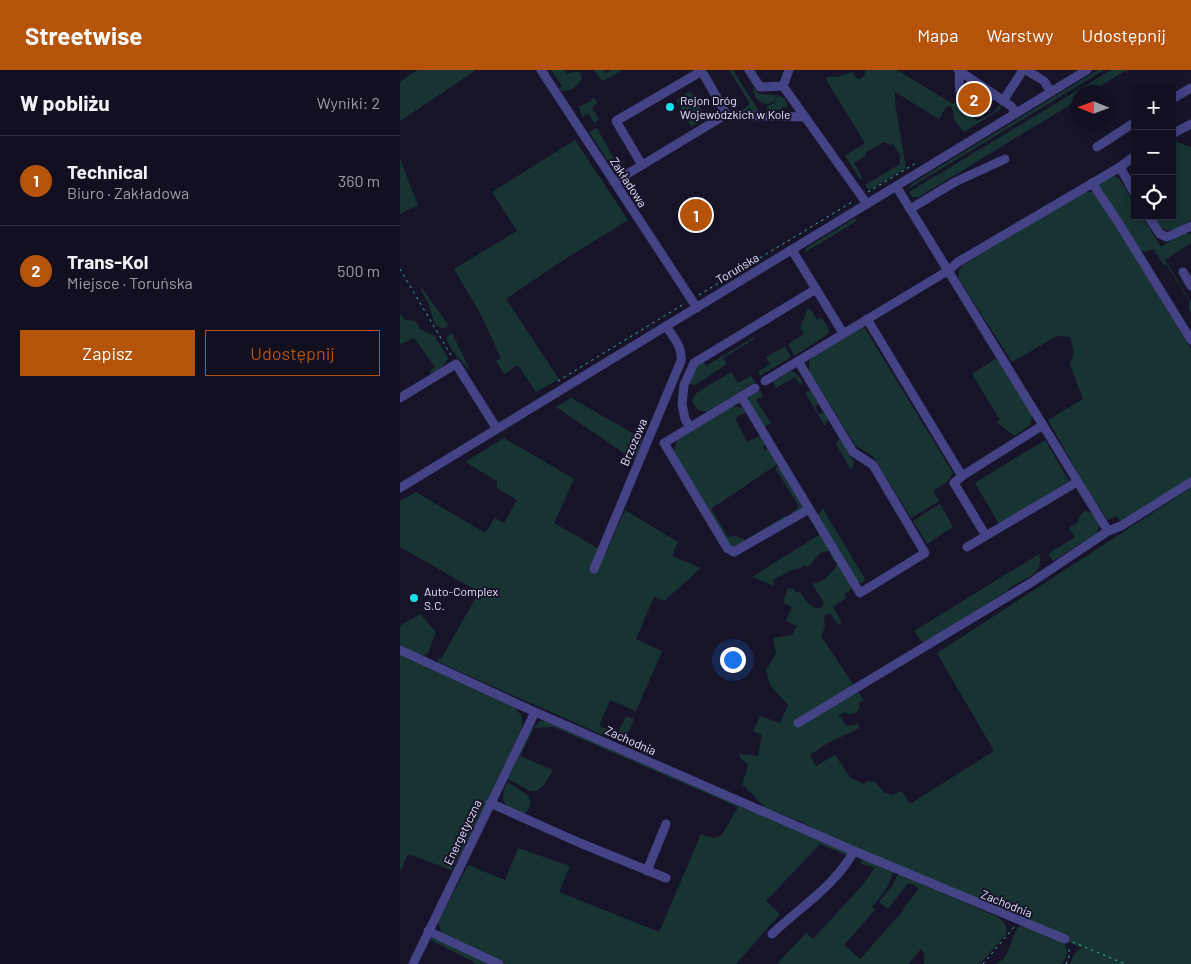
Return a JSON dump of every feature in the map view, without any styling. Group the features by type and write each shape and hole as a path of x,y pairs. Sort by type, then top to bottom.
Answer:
{"street":[{"name":"Zakładowa","path":"540,70 697,308"},
{"path":"749,70 760,87 783,86"},
{"path":"783,86 789,70"},
{"path":"959,70 960,95 966,105 972,109 984,105 992,93"},
{"path":"959,70 1011,106 1016,113"},
{"path":"1003,101 1025,70 1044,81 1051,92"},
{"name":"Toruńska","path":"400,488 1087,70"},
{"path":"642,165 616,121 700,72 721,104 725,115"},
{"path":"783,86 867,204"},
{"path":"1176,97 1191,88"},
{"path":"614,182 725,115 805,117"},
{"path":"1176,132 1191,124"},
{"path":"1096,147 1131,125"},
{"path":"910,209 955,182 1005,159"},
{"path":"765,381 949,270 958,262 1092,184 1131,159"},
{"path":"1120,167 1131,187"},
{"path":"1092,184 1118,222 1191,340"},
{"path":"896,186 1108,531"},
{"path":"1151,220 1160,234 1167,237 1191,226"},
{"path":"792,250 843,333"},
{"path":"1183,272 1191,286"},
{"path":"690,427 685,419 682,404 684,385 694,362 816,289"},
{"path":"867,319 962,476"},
{"name":"Brzozowa","path":"594,569 681,361 680,347 666,326"},
{"path":"741,396 860,593 925,553 873,465 853,452 798,361"},
{"path":"400,398 456,364 497,429"},
{"path":"755,388 664,443 727,548 734,552 809,509"},
{"path":"983,531 954,483 1043,425"},
{"path":"968,546 1077,482"},
{"path":"798,723 1032,582 1108,531 1121,526 1191,482"},
{"name":"Zachodnia","path":"400,650 535,712 854,851 1065,940"},
{"name":"Energetyczna","path":"413,964 535,712"},
{"path":"490,803 666,878"},
{"path":"647,871 666,824"},
{"path":"772,934 801,910 836,876 854,851"},
{"path":"428,931 499,964"}],"path":[{"path":"697,296 857,199"},
{"path":"400,270 456,364"},
{"path":"558,381 687,303"},
{"path":"983,964 1019,921"},
{"path":"1065,940 1070,954 1066,964"},
{"path":"1065,940 1125,964"}],"green space":[{"path":"417,70 476,70 400,121 400,82"},
{"path":"551,70 564,70 567,74 579,72 582,79 573,88 561,91 559,88 562,86"},
{"path":"594,70 604,70 606,73 612,70 620,70 621,72 602,81"},
{"path":"729,70 733,70 759,111 737,113 750,104"},
{"path":"866,70 897,70 953,104 957,100 977,121 994,112 999,105 1001,109 964,132 954,120 952,106 946,107 939,119 895,92 895,103 906,168 869,190 865,185 900,164 900,155 893,144 884,142 865,153 866,156 854,163 862,177 861,180 845,156 865,143 825,78 838,77 852,72 856,78 860,79 864,76"},
{"path":"1098,70 1104,70 1079,85 1073,85"},
{"path":"1111,70 1127,70 1102,85 1086,85"},
{"path":"1071,86 1071,90 908,189 913,183"},
{"path":"753,87 759,94 777,95 774,101 764,104 757,98"},
{"path":"688,92 691,93 706,118 691,127 676,100"},
{"path":"1071,94 1071,104 919,197 912,197 909,192"},
{"path":"778,95 785,99 788,108 767,110 767,106 774,103"},
{"path":"591,98 594,98 597,103 592,108 599,119 594,123 589,114 584,115 583,119 579,107 592,100"},
{"path":"597,128 620,170 616,171 613,169 589,132"},
{"path":"575,140 628,220 554,266 506,299 559,379 536,392 518,365 504,374 496,361 501,358 480,313 454,269 517,231 492,192"},
{"path":"1176,141 1191,147 1191,220 1169,230 1165,230 1154,220 1176,220"},
{"path":"400,159 418,205 400,214"},
{"path":"1109,177 1119,178 1131,198 1131,220 1144,220 1161,247 1184,232 1191,234 1191,243 1165,260 1191,302 1191,312 1189,300 1166,264 1164,266 1154,249 1145,252 1137,249 1098,185"},
{"path":"1083,192 1093,192 1097,196 1191,349 1191,477 1134,516 1121,522 1116,516 1108,520 1087,489 1048,420 1083,399 1070,365 1074,352 1070,337 1057,336 1012,362 959,279 959,270 963,265"},
{"path":"855,218 857,221 804,253 806,248"},
{"path":"422,288 449,326 442,329 435,324 428,303 421,290"},
{"path":"810,308 817,320 822,318 829,330 828,334 794,356 788,344 804,334 800,328 807,310"},
{"path":"400,314 406,320 411,320 418,324 420,329 435,336 448,358 441,368 430,373 435,367 414,338 400,344"},
{"path":"863,325 953,473 948,481 933,491 939,501 911,518 873,456 856,446 809,371 809,362 813,357"},
{"path":"452,333 470,370 448,343 446,338"},
{"path":"754,337 754,339 723,358 727,364 695,385 690,384 689,382 696,365 703,361 706,366"},
{"path":"785,346 791,357 760,376 758,372 770,364 766,357"},
{"path":"995,359 1000,361 1033,415 1029,426 1015,436 996,422 1000,420 972,374"},
{"path":"790,371 796,373 803,382 800,385 795,377 776,388 773,382"},
{"path":"731,372 738,383 751,376 755,382 707,412 698,410 692,402 695,394"},
{"path":"760,390 763,396 756,400 771,423 763,428 748,402 749,396"},
{"path":"810,390 819,404 815,406 819,414 824,412 828,419 825,426 805,393"},
{"path":"571,398 643,439 634,460 556,407"},
{"path":"733,406 747,411 735,418 747,442 762,435 767,444 763,446 765,450 769,448 779,463 713,507 712,510 728,537 736,536 745,540 785,516 787,519 736,547 729,544 674,452 677,440"},
{"path":"504,438 574,479 554,523 606,553 625,510 678,542 672,556 701,568 664,601 654,597 636,639 662,651 636,711 610,700 599,726 618,733 626,716 634,719 631,727 622,738 614,740 438,662 437,657 441,659 479,592 400,547 400,501 416,492 485,533 495,518 504,523 517,500 497,488 497,481 465,462"},
{"path":"840,439 854,462 851,470 835,442 839,442 838,440"},
{"path":"1045,440 1069,481 999,524 975,483"},
{"path":"780,465 807,509 793,516 791,513 798,508 798,505 775,468"},
{"path":"1191,488 1191,964 1070,964 1075,953 1081,948 820,833 802,822 766,808 742,784 748,767 747,763 740,758 740,754 758,756 762,735 753,731 760,716 780,723 788,705 770,685 766,670 776,653 773,638 792,635 797,626 786,621 792,607 783,602 788,588 794,589 795,592 800,592 811,606 821,608 824,603 813,585 828,576 834,570 837,563 833,560 830,551 825,551 821,552 807,567 804,565 773,580 775,586 752,577 822,533 852,585 850,591 844,594 846,598 833,607 842,623 838,625 830,613 824,616 825,627 821,636 855,687 799,726 858,692 864,700 859,703 860,708 857,712 849,715 844,712 837,717 841,717 846,726 858,724 860,728 828,743 810,755 816,766 835,755 851,778 864,784 869,781 875,782 885,793 892,795 902,791 910,804 994,751 937,653"},
{"path":"940,504 953,527 927,544 913,521"},
{"path":"823,509 865,579 863,583 857,582 818,517 818,514"},
{"path":"1088,511 1094,515 1099,526 1097,533 1053,561 1048,554 1075,537 1069,528 1079,522 1078,519 1083,512"},
{"path":"1039,554 1040,562 1035,573 928,641 922,642 914,631"},
{"path":"420,614 436,632 428,653 423,656 400,646 400,626"},
{"path":"400,655 515,707 522,717 522,728 460,856 451,870 408,854 400,872"},
{"path":"540,721 545,721 848,852 850,857 820,844 766,901 780,914 736,964 506,964 442,935 438,922 468,865 505,880 518,848 570,866 559,892 659,932 701,834 713,838 722,835 738,807 554,727 534,728 520,756 553,770 544,785 537,791 530,791 508,779 529,733"},
{"path":"507,782 528,795 531,802 528,810 523,815 508,806 503,799"},
{"path":"863,859 893,872 888,886 872,907 875,910 844,945 860,959 903,911 919,889 913,884 908,883 888,909 879,902 892,886 898,874 998,917 1005,924 1006,934 980,964 924,964 924,953 921,949 908,964 777,964 806,933 813,939 861,887 875,868 860,863"},
{"path":"1027,926 1058,938 1063,943 1067,949 1062,964 995,964 1000,962 1007,954 1018,927"},
{"path":"433,937 492,964 474,964 474,962 430,940"}],"place":[{"name":"Trans-Kol","path":"974,99"},
{"name":"Rejon Dróg Wojewódzkich w Kole","path":"670,107"},
{"name":"Technical","path":"696,215"},
{"name":"Auto-Complex S.C.","path":"414,598"}]}
